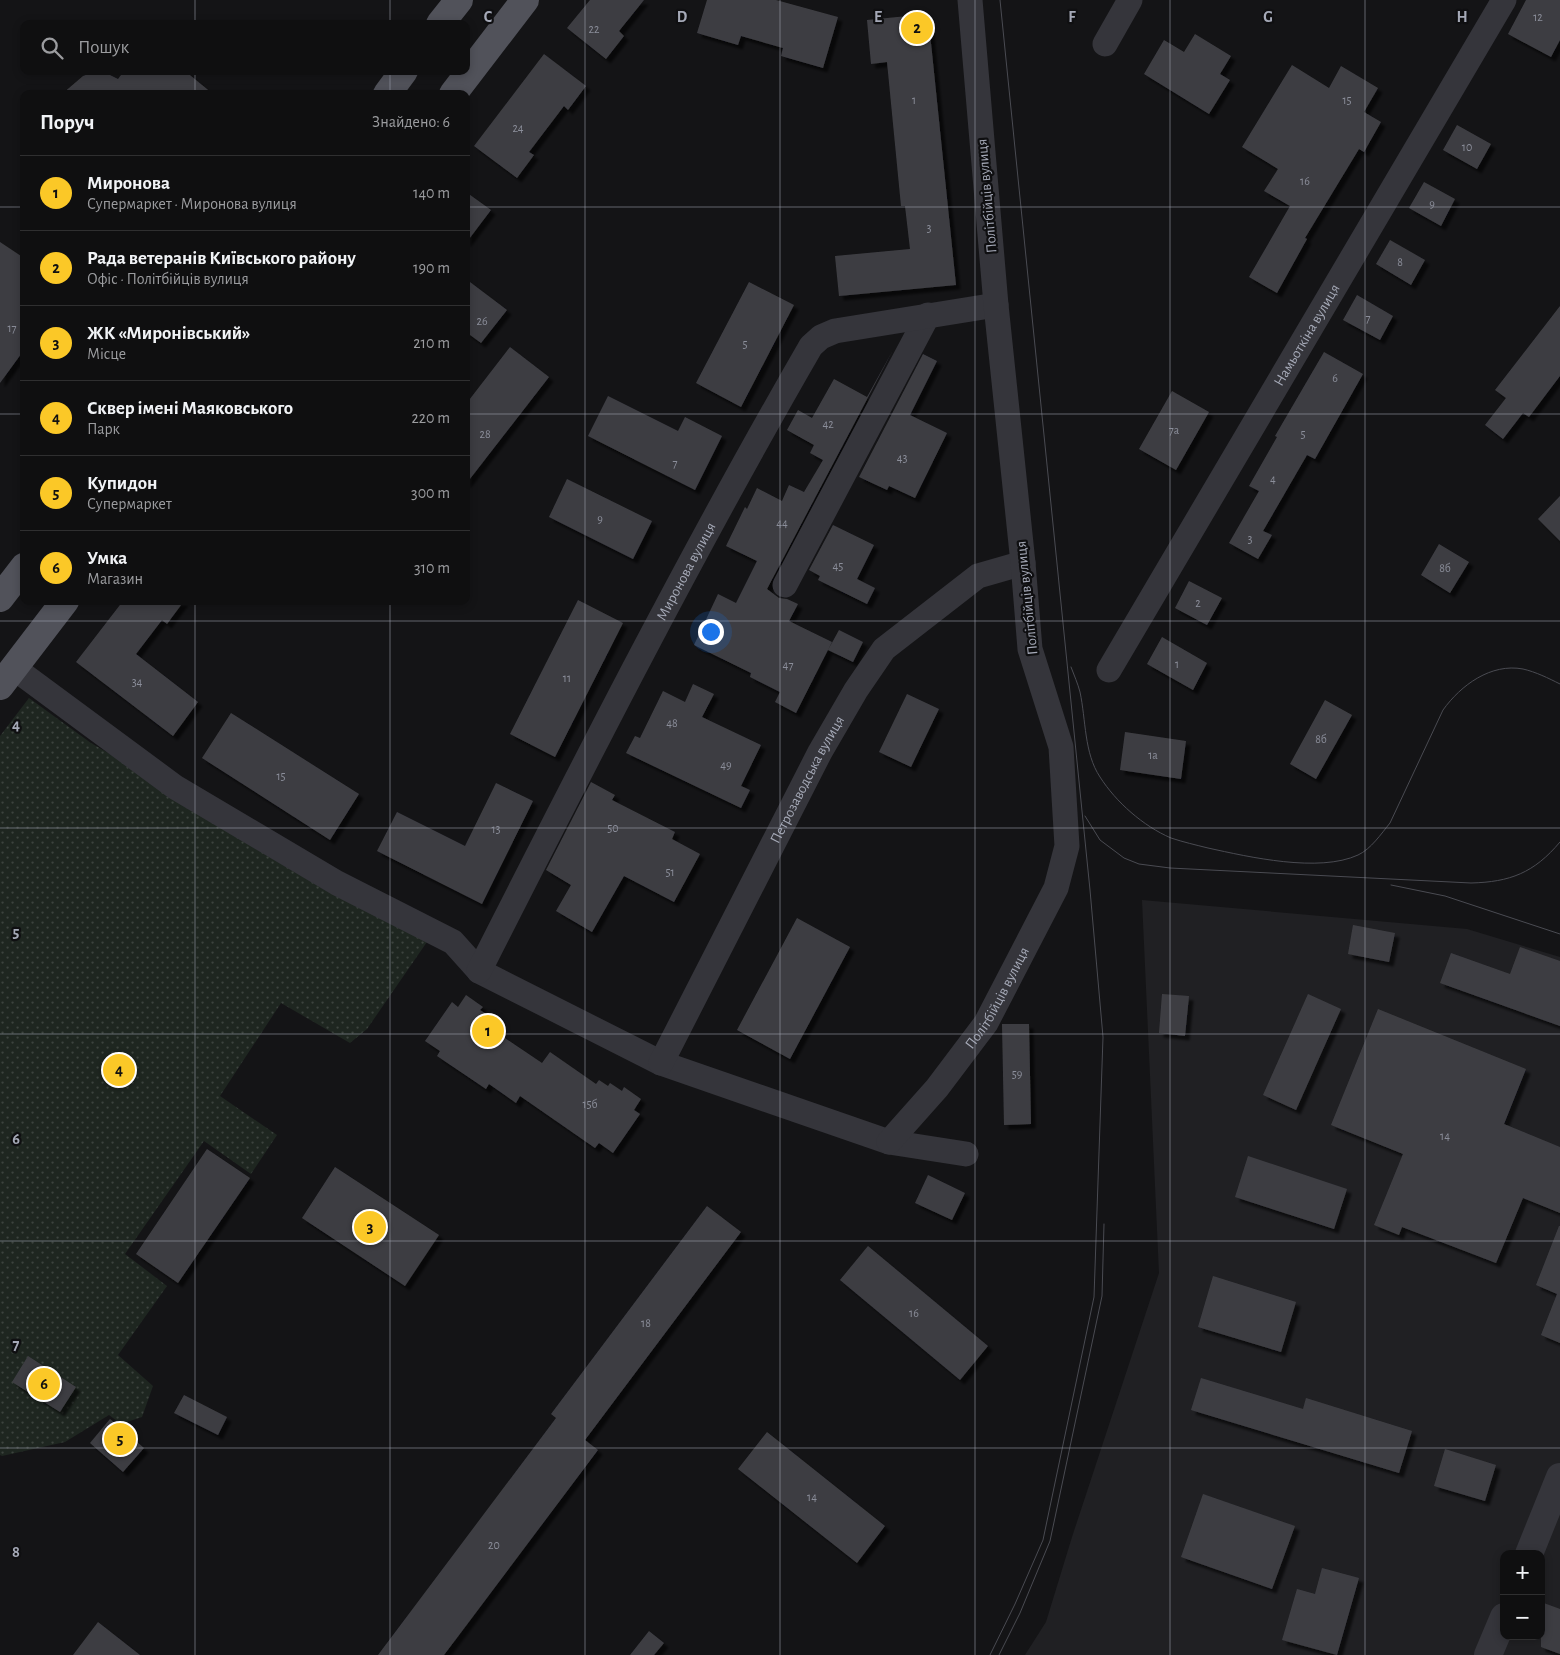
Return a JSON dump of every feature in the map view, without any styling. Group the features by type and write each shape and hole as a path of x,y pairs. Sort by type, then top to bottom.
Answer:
{"main road":[{"path":"443,20 458,0"},
{"path":"470,72 525,0"},
{"path":"390,90 401,75"},
{"path":"456,90 468,75"},
{"path":"0,598 20,572"},
{"path":"7,677 62,605"}],"street":[{"name":"Політбійців вулиця","path":"890,1142 937,1088 986,1023 1056,888 1067,846 1061,747 1030,649 996,305 970,0"},
{"path":"1106,44 1130,0"},
{"name":"Намьоткіна вулиця","path":"1109,670 1504,0"},
{"name":"Миронова вулиця","path":"479,971 698,547 811,346 821,337 835,331 996,305"},
{"path":"785,585 928,315"},
{"name":"Петрозаводська вулиця","path":"661,1063 820,752 856,690 884,649 978,576 1023,563"},
{"path":"7,677 176,787 338,882 453,942 479,971 661,1063 890,1142 966,1154"},
{"path":"1531,1550 1560,1477"},
{"path":"1488,1655 1500,1626"}],"shaded area":[{"path":"29,698 91,743 429,939 367,1029 350,1043 281,1003 220,1096 277,1135 251,1174 204,1141 125,1254 167,1286 118,1355 153,1386 142,1417 121,1424 109,1415 65,1442 2,1456 0,1455 0,736"},
{"path":"1142,900 1467,929 1560,957 1560,1655 1025,1655 1046,1622 1159,1273"}],"building":[{"path":"590,0 644,0 619,31 624,36 606,59 567,28"},
{"path":"707,0 776,0 838,17 823,68 781,56 783,48 741,36 738,45 697,33"},
{"path":"1526,0 1560,0 1560,40 1551,57 1508,34"},
{"path":"928,14 956,285 839,296 835,256 910,249 905,206 901,206 887,62 871,64 867,20"},
{"path":"1195,34 1231,56 1220,74 1230,80 1209,114 1144,74 1164,40 1184,52"},
{"path":"544,54 586,86 568,110 564,106 529,152 534,155 517,178 474,146"},
{"path":"1292,65 1329,88 1341,66 1378,88 1364,112 1381,122 1364,152 1359,149 1305,238 1307,239 1277,293 1249,277 1290,206 1264,191 1278,169 1242,147"},
{"path":"86,75 110,75 118,79 121,75 190,75 208,90 67,90"},
{"path":"1457,125 1491,144 1477,169 1443,150"},
{"path":"1424,182 1455,199 1441,226 1409,208"},
{"path":"470,195 491,210 470,238"},
{"path":"1390,240 1425,260 1411,285 1376,264"},
{"path":"0,242 20,255 20,356 0,383"},
{"path":"470,282 507,310 481,343 470,335"},
{"path":"749,282 794,305 741,407 696,383"},
{"path":"1357,295 1393,316 1380,340 1343,320"},
{"path":"1560,306 1560,376 1529,417 1523,413 1503,439 1485,425 1506,398 1495,390"},
{"path":"510,347 549,377 470,479 470,399"},
{"path":"893,350 767,589 779,598 798,604 789,621 832,642 796,713 775,702 780,692 750,677 751,673 694,645 718,594 736,603 757,561 726,546 745,507 747,509 757,488 782,501 789,485 804,492 823,460 810,453 814,445 787,430 798,410 812,418 834,379 867,397"},
{"path":"1324,352 1363,374 1315,459 1307,455 1263,531 1272,535 1258,559 1229,543 1259,491 1249,486 1277,437 1275,436"},
{"path":"923,354 937,361 910,415 947,433 915,498 889,486 887,490 859,477"},
{"path":"1172,391 1209,412 1176,470 1139,449"},
{"path":"608,396 678,431 685,417 722,436 695,490 588,436"},
{"path":"567,479 652,521 633,559 549,517"},
{"path":"1560,496 1560,541 1538,519"},
{"path":"833,525 874,545 857,579 875,588 867,604 818,580 820,576 809,570"},
{"path":"1439,544 1469,562 1450,593 1421,575"},
{"path":"1189,581 1222,598 1207,625 1175,608"},
{"path":"578,600 623,623 555,757 510,734"},
{"path":"120,605 181,605 167,624 162,620 136,654 198,702 173,736 76,662"},
{"path":"839,630 863,642 853,662 828,650"},
{"path":"1162,637 1207,663 1193,690 1147,664"},
{"path":"693,684 714,694 702,717 761,745 741,786 750,790 741,808 626,753 635,736 640,738 663,691 685,702"},
{"path":"907,694 939,709 911,767 879,752"},
{"path":"1325,700 1352,715 1316,779 1290,764"},
{"path":"231,713 359,794 330,840 202,758"},
{"path":"1125,732 1186,741 1181,779 1120,770"},
{"path":"591,782 615,795 612,800 675,832 672,839 700,854 674,902 624,876 592,932 556,911 571,885 546,870"},
{"path":"496,783 533,801 482,904 377,851 397,812 465,846"},
{"path":"797,918 850,947 790,1059 737,1030"},
{"path":"1353,925 1395,933 1389,962 1348,954"},
{"path":"1520,947 1560,961 1560,1026 1440,983 1451,953 1510,974"},
{"path":"1162,994 1189,996 1185,1036 1159,1033"},
{"path":"1308,994 1341,1009 1296,1110 1263,1095"},
{"path":"466,995 483,1007 480,1010 492,1018 490,1021 499,1027 496,1032 542,1063 550,1052 596,1084 599,1080 608,1086 610,1083 622,1091 624,1087 641,1099 634,1110 640,1114 613,1153 599,1143 595,1148 520,1096 516,1103 489,1084 486,1089 437,1056 440,1051 425,1041 452,1002 458,1007"},
{"path":"1378,1009 1526,1069 1504,1124 1560,1147 1560,1213 1523,1198 1496,1263 1402,1227 1399,1235 1374,1225 1403,1154 1331,1125"},
{"path":"1002,1024 1029,1024 1031,1124 1004,1125"},
{"path":"207,1149 250,1178 178,1283 136,1254"},
{"path":"1248,1156 1347,1189 1334,1229 1235,1197"},
{"path":"335,1167 439,1235 405,1286 302,1218"},
{"path":"928,1175 965,1193 952,1220 915,1203"},
{"path":"707,1206 741,1232 585,1440 598,1450 444,1655 378,1655 556,1418 551,1414"},
{"path":"1559,1226 1560,1343 1541,1335 1557,1294 1536,1285"},
{"path":"868,1246 988,1346 960,1380 840,1280"},
{"path":"1213,1276 1296,1302 1281,1352 1198,1327"},
{"path":"28,1356 76,1387 60,1412 12,1382"},
{"path":"1201,1378 1303,1409 1306,1398 1412,1431 1399,1473 1191,1410"},
{"path":"184,1395 227,1417 218,1435 174,1413"},
{"path":"110,1419 144,1448 123,1472 90,1443"},
{"path":"767,1432 885,1526 857,1563 738,1469"},
{"path":"1445,1449 1496,1465 1485,1501 1434,1486"},
{"path":"1203,1494 1295,1526 1272,1589 1181,1557"},
{"path":"1322,1568 1359,1578 1337,1655 1282,1640 1297,1589 1315,1594"},
{"path":"1545,1603 1560,1609 1560,1654 1541,1647 1541,1640 1545,1640"},
{"path":"98,1622 140,1655 73,1655"},
{"path":"649,1631 664,1643 654,1655 630,1655"}],"tram line":[{"path":"990,1655 1043,1540 1094,1297 1103,1037 1090,890 1000,0"},
{"path":"1071,667 1080,692 1088,747 1095,768 1106,786 1140,820 1161,833 1180,841 1263,859 1304,863 1324,863 1342,860 1358,855 1375,841 1390,823 1443,710 1468,684 1488,673 1511,668 1533,672 1560,684"},
{"path":"1085,816 1100,840 1124,858 1139,864 1170,868 1471,883 1498,881 1520,874 1541,861 1560,842"},
{"path":"1391,885 1445,896 1560,934"},
{"path":"999,1655 1020,1613 1050,1541 1102,1296 1104,1224"}],"place":[{"name":"Рада ветеранів Київського району","path":"917,28"},
{"name":"Миронова","path":"488,1031"},
{"name":"Сквер імені Маяковського","path":"119,1070"},
{"name":"ЖК «Миронівський»","path":"370,1227"},
{"name":"Умка","path":"44,1384"},
{"name":"Купидон","path":"120,1439"}]}
